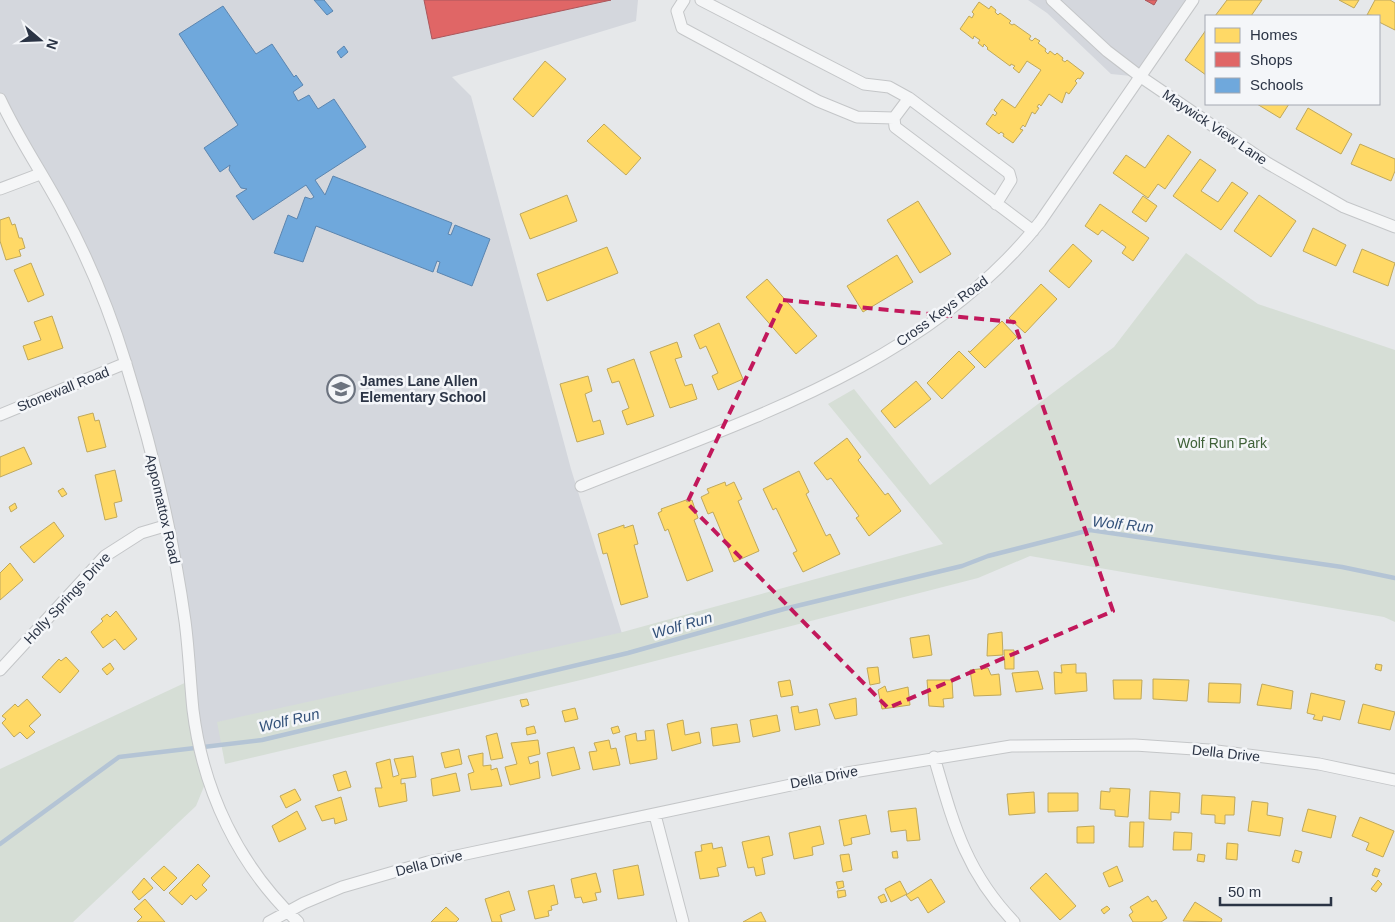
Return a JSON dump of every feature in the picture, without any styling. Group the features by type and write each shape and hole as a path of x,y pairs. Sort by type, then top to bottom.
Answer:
{"street":[{"path":"684,0 677,11 682,28 818,101 857,117 894,118"},
{"path":"701,0 864,84 889,87 909,98 1009,174 1011,180 996,204"},
{"name":"Maywick View Lane","path":"1052,0 1108,51 1141,77 1314,192 1344,208 1395,227"},
{"name":"Cross Keys Road","path":"581,486 742,424 813,390 906,340 985,282 1013,255 1033,231 1193,0"},
{"name":"Appomattox Road","path":"0,98 85,254 126,363 168,525 185,622 197,737 203,764 215,800 242,854 258,878 298,922"},
{"path":"909,98 894,118 895,127 1033,231"},
{"path":"0,189 40,174"},
{"name":"Stonewall Road","path":"0,415 126,363"},
{"name":"Holly Springs Drive","path":"0,670 105,556 141,533 168,525"},
{"name":"Della Drive","path":"269,922 286,911 342,887 428,862 655,815 760,790 934,757 1012,746 1135,745 1209,750 1300,762 1395,780"},
{"path":"934,757 955,830 963,849 988,892 1014,922"},
{"path":"655,815 683,922"}],"highlighted area":[{"path":"783,300 1014,322 1113,611 888,708 687,503"}],"shaded area":[{"name":"James Lane Allen Elementary School","path":"0,0 638,0 636,21 452,77 471,96 571,469 628,653 262,740 199,747 168,525 105,305 0,99"},
{"path":"1028,0 1193,0 1141,77 1111,74 1047,13"}],"green space":[{"name":"Wolf Run Park","path":"1186,253 1258,304 1395,350 1395,622 1384,617 1030,556 978,578 585,679 225,764 217,722 619,633 943,544 828,404 854,389 930,485 1114,347"},
{"path":"191,680 207,779 196,806 73,922 0,922 0,769"}],"building: Homes":[{"path":"1227,0 1262,0 1252,15 1216,15"},
{"path":"1339,0 1359,0 1354,8"},
{"path":"1375,0 1390,0 1395,3 1395,30 1380,22 1380,15 1367,15"},
{"path":"979,2 989,9 991,6 998,15 1000,13 1011,21 1009,23 1014,24 1031,36 1029,39 1032,41 1035,38 1040,41 1038,43 1046,49 1045,51 1048,54 1050,51 1055,55 1057,53 1063,58 1062,60 1065,62 1067,60 1084,73 1080,79 1078,78 1075,81 1077,83 1069,94 1066,92 1062,103 1049,94 1041,106 1039,104 1035,114 1032,112 1025,127 1023,125 1020,129 1023,130 1013,143 1003,136 1004,134 1001,132 999,134 986,124 993,114 995,116 997,113 994,110 1002,99 1015,108 1041,70 1027,61 1019,73 1013,68 1015,66 1011,64 1010,66 987,49 984,44 983,47 978,43 980,40 974,36 973,39 960,29 969,16 972,18 974,14 972,12"},
{"path":"1205,31 1205,74 1185,60"},
{"path":"545,61 566,79 533,117 513,99"},
{"path":"1259,105 1288,105 1280,118"},
{"path":"1308,108 1352,134 1341,154 1296,129"},
{"path":"604,124 641,158 626,175 587,141"},
{"path":"1168,135 1191,152 1165,189 1158,184 1148,198 1113,173 1126,155 1145,168"},
{"path":"1360,144 1395,159 1395,171 1391,181 1351,164"},
{"path":"1200,159 1216,170 1201,191 1218,202 1232,182 1248,193 1221,230 1173,196"},
{"path":"567,195 577,221 530,239 520,214"},
{"path":"1259,195 1296,221 1271,257 1234,231"},
{"path":"1143,196 1157,206 1146,222 1132,212"},
{"path":"918,201 951,254 920,273 887,220"},
{"path":"1100,204 1149,238 1133,261 1122,253 1126,247 1102,230 1098,235 1085,226"},
{"path":"9,217 12,225 15,224 19,238 22,238 25,248 19,250 21,256 6,260 0,241 0,220"},
{"path":"1313,228 1346,245 1336,266 1303,251"},
{"path":"1073,244 1092,261 1069,288 1049,271"},
{"path":"607,247 618,273 547,301 537,274"},
{"path":"1362,249 1395,263 1388,286 1353,272"},
{"path":"897,255 913,282 863,312 847,286"},
{"path":"31,263 44,295 28,302 14,270"},
{"path":"767,279 817,336 796,354 746,297"},
{"path":"1041,284 1057,299 1025,333 1009,318"},
{"path":"52,316 63,348 28,360 23,346 41,340 34,322"},
{"path":"1002,321 1017,337 985,368 968,351 970,352"},
{"path":"719,323 743,379 718,390 712,376 718,373 706,346 700,349 694,335"},
{"path":"677,342 682,357 675,359 685,386 692,384 697,399 670,408 650,352"},
{"path":"959,351 975,367 942,399 927,383"},
{"path":"634,359 654,416 627,425 622,411 629,408 619,381 612,383 607,369"},
{"path":"588,376 592,391 585,394 593,422 600,420 604,434 577,442 560,384"},
{"path":"916,381 931,399 895,428 881,411"},
{"path":"93,413 95,421 99,420 106,447 87,452 78,417"},
{"path":"847,438 861,457 858,460 885,495 888,493 901,511 869,536 856,518 859,516 831,478 827,480 814,463"},
{"path":"24,447 32,464 0,477 0,457"},
{"path":"115,470 122,501 114,503 117,517 105,520 95,475"},
{"path":"799,471 809,492 806,494 826,536 830,534 840,554 803,572 793,553 797,551 776,508 773,510 763,489"},
{"path":"725,482 726,486 734,482 742,499 738,501 759,551 734,562 713,512 708,514 701,497 709,493 707,489"},
{"path":"63,488 67,494 62,497 58,491"},
{"path":"686,500 687,502 692,500 698,518 694,520 713,571 687,581 668,529 665,531 658,513 662,511 661,509"},
{"path":"15,503 17,508 11,512 9,507"},
{"path":"54,522 64,536 34,563 20,547"},
{"path":"624,525 624,528 633,525 638,544 634,545 648,597 621,605 607,553 603,554 598,534"},
{"path":"10,563 23,580 0,600 0,573"},
{"path":"116,611 137,639 124,650 115,639 103,648 91,632 103,621 101,619 107,614 110,617"},
{"path":"1002,632 1003,655 987,656 988,634"},
{"path":"929,635 932,655 913,658 910,638"},
{"path":"1004,650 1014,650 1014,669 1005,669"},
{"path":"66,657 79,671 60,693 42,677 59,659 61,661"},
{"path":"110,663 114,669 107,675 102,669"},
{"path":"1076,664 1076,673 1086,673 1087,691 1055,694 1054,672 1062,673 1061,665"},
{"path":"1376,664 1382,665 1381,671 1375,669"},
{"path":"878,667 880,683 870,685 867,668"},
{"path":"988,668 991,675 999,674 1001,695 974,696 970,670"},
{"path":"1038,671 1043,689 1016,692 1012,673"},
{"path":"1153,679 1189,680 1187,701 1153,699"},
{"path":"790,680 793,695 781,697 778,682"},
{"path":"927,680 952,680 953,698 943,699 944,707 929,706"},
{"path":"1113,680 1142,680 1141,699 1114,699"},
{"path":"1209,683 1241,684 1240,703 1208,702"},
{"path":"1262,684 1293,691 1291,709 1257,705"},
{"path":"885,686 887,692 908,687 910,705 882,709 878,690"},
{"path":"1311,693 1345,701 1340,720 1323,716 1322,721 1313,719 1315,715 1307,713"},
{"path":"856,698 857,715 835,719 829,704"},
{"path":"27,699 41,715 29,726 35,732 27,739 20,732 14,737 2,723 6,719 2,716 15,704 18,707"},
{"path":"527,699 529,705 522,707 520,700"},
{"path":"1363,704 1395,712 1390,730 1358,723"},
{"path":"798,706 799,713 817,709 820,725 795,730 791,707"},
{"path":"575,708 578,719 565,722 562,711"},
{"path":"777,715 780,731 753,737 750,720"},
{"path":"683,720 685,735 699,732 701,743 672,751 667,724"},
{"path":"737,724 740,742 713,746 711,728"},
{"path":"534,726 536,733 527,735 526,728"},
{"path":"618,726 620,732 613,734 611,728"},
{"path":"654,730 657,759 630,764 625,736 636,733 637,741 646,740 645,731"},
{"path":"497,733 503,758 491,760 486,736"},
{"path":"538,740 540,754 528,757 530,764 538,761 540,778 510,785 505,767 517,764 511,743"},
{"path":"609,740 611,749 616,748 620,765 593,770 589,752 597,751 594,743"},
{"path":"574,747 580,769 552,776 547,753"},
{"path":"459,749 462,764 445,768 441,753"},
{"path":"483,753 483,766 491,765 491,770 497,768 502,786 471,790 468,774 474,772 468,756"},
{"path":"413,756 416,777 401,779 401,784 405,783 407,801 379,807 375,788 382,788 376,763 390,759 393,777 399,775 394,759"},
{"path":"346,771 351,787 338,791 333,775"},
{"path":"456,773 460,791 433,796 431,779"},
{"path":"1110,788 1130,789 1128,817 1115,816 1115,810 1100,809 1101,791 1110,792"},
{"path":"295,789 301,800 286,808 280,796"},
{"path":"1150,791 1180,793 1179,813 1171,812 1171,820 1149,819"},
{"path":"1034,792 1035,813 1009,815 1007,794"},
{"path":"1048,793 1078,793 1078,811 1048,812"},
{"path":"1202,795 1235,797 1234,815 1225,815 1225,824 1215,823 1215,815 1201,814"},
{"path":"341,797 347,820 335,824 334,818 322,821 315,806"},
{"path":"1252,801 1268,803 1267,815 1283,818 1280,836 1248,831"},
{"path":"916,808 920,840 907,841 906,830 891,832 888,811"},
{"path":"1308,809 1336,816 1331,838 1302,831"},
{"path":"297,811 306,829 279,842 272,826"},
{"path":"866,815 870,834 851,838 852,844 844,846 839,820"},
{"path":"1360,817 1394,831 1383,857 1366,850 1369,843 1352,836"},
{"path":"1130,822 1144,822 1143,847 1129,847"},
{"path":"820,826 824,844 812,847 813,855 794,859 789,833"},
{"path":"1094,826 1094,843 1077,843 1077,827"},
{"path":"1174,832 1192,833 1191,850 1173,850"},
{"path":"769,836 773,855 762,858 765,874 756,876 754,867 748,868 742,842"},
{"path":"712,843 713,849 722,847 726,866 717,868 719,876 700,879 695,852 702,851 701,845"},
{"path":"1227,843 1238,844 1237,860 1226,859"},
{"path":"1295,850 1302,852 1299,863 1292,861"},
{"path":"897,851 898,858 893,858 892,852"},
{"path":"849,854 852,870 843,872 840,855"},
{"path":"1198,854 1205,855 1204,862 1197,861"},
{"path":"198,864 210,876 202,885 207,890 196,900 191,895 182,905 169,893"},
{"path":"638,865 644,895 618,899 613,870"},
{"path":"164,866 177,878 164,891 151,878"},
{"path":"1117,866 1123,881 1109,887 1103,873"},
{"path":"1375,868 1380,870 1377,877 1372,875"},
{"path":"596,873 601,892 595,893 597,900 583,903 581,897 575,898 571,879"},
{"path":"1046,873 1076,906 1060,920 1030,888"},
{"path":"144,878 153,888 139,900 132,892"},
{"path":"931,879 945,902 928,913 918,897 911,901 906,895"},
{"path":"1378,880 1382,884 1376,892 1371,889"},
{"path":"843,881 844,887 838,889 836,882"},
{"path":"900,881 907,894 891,902 885,889"},
{"path":"554,885 558,904 551,906 552,910 548,911 549,916 535,919 528,891"},
{"path":"845,890 846,896 838,898 837,891"},
{"path":"509,891 515,910 500,915 502,922 492,922 485,899"},
{"path":"884,894 887,901 881,903 878,897"},
{"path":"1148,896 1152,902 1156,900 1167,918 1161,922 1133,922 1129,915 1133,912 1130,907"},
{"path":"145,899 165,922 137,922 142,917 134,909"},
{"path":"1195,902 1222,919 1221,922 1183,921"},
{"path":"1107,906 1110,909 1104,914 1101,910"},
{"path":"446,907 459,919 456,922 431,922"},
{"path":"761,912 766,922 743,922"}],"building: Shops":[{"path":"424,0 611,0 432,39"},
{"path":"1145,0 1157,0 1154,5"}],"building: Schools":[{"path":"314,0 324,0 333,11 327,15"},
{"path":"223,6 256,54 272,44 294,77 296,75 303,85 293,92 298,101 309,95 318,109 334,99 366,147 315,180 325,195 333,176 452,223 448,234 451,235 455,225 490,239 472,286 437,272 440,262 437,261 433,272 316,226 303,262 274,253 288,215 297,219 305,197 311,199 314,197 306,185 253,220 236,196 247,189 241,188 229,170 230,165 220,172 204,148 238,125 179,34"},
{"path":"344,46 348,52 341,58 337,52"}],"waterway":[{"name":"Wolf Run","path":"0,844 119,757 262,740 628,653 784,609 962,566 988,556 1090,530 1342,567 1395,578"}],"place":[{"name":"James Lane Allen Elementary School","path":"341,389"}]}
